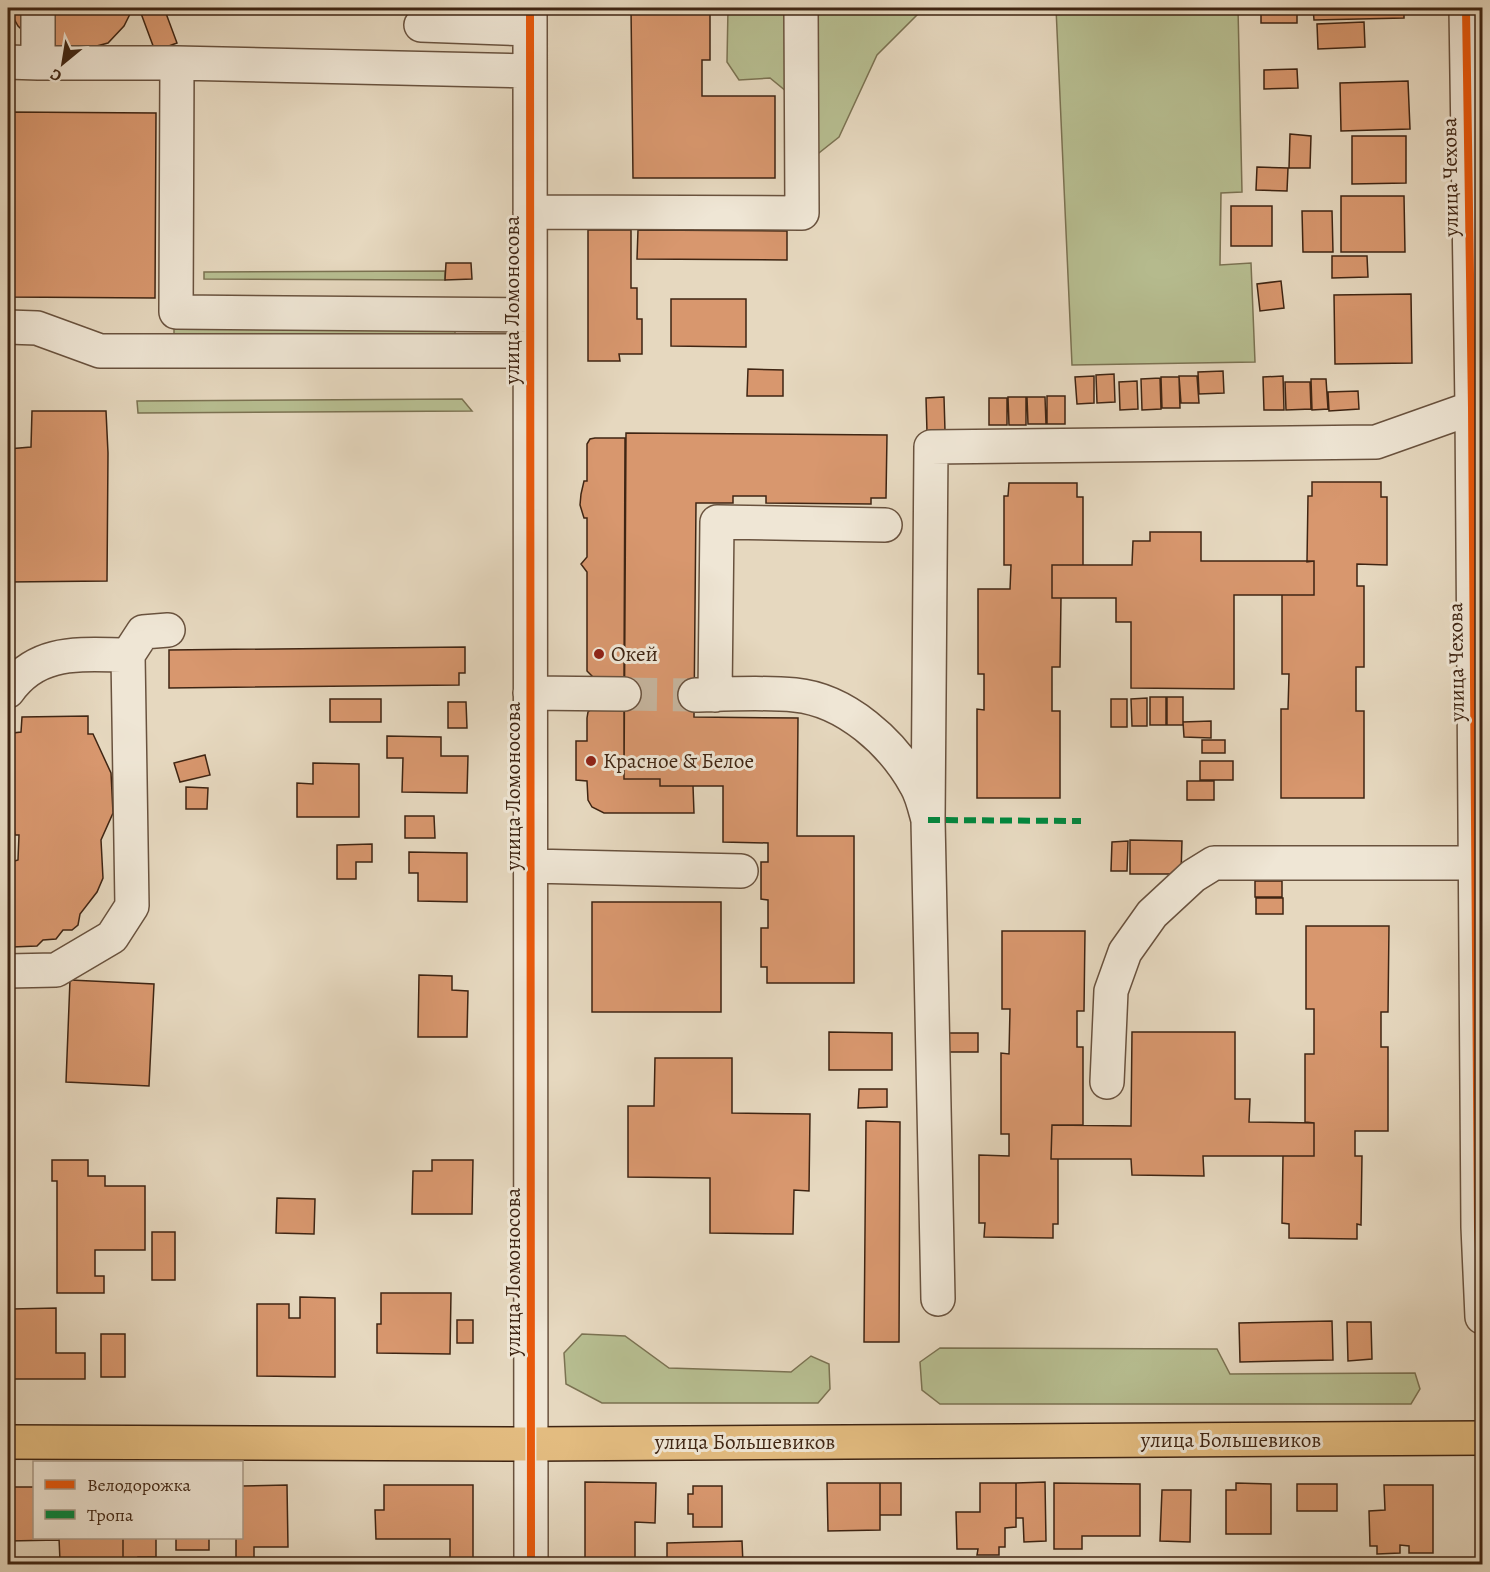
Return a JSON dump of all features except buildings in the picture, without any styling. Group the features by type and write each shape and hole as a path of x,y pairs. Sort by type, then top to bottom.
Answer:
{"main road":[{"name":"улица Большевиков","path":"8,1442 531,1444 1482,1438"}],"street":[{"path":"38,8 23,63 177,63 530,71"},
{"path":"531,212 802,213 801,8"},
{"name":"улица Чехова","path":"1466,8 1477,348 1472,408 1478,883 1478,1227 1482,1317"},
{"path":"421,25 530,18"},
{"name":"улица Ломоносова","path":"530,18 531,1564"},
{"path":"177,63 176,312 530,315"},
{"path":"8,327 37,328 100,351 530,351"},
{"path":"938,1299 928,820 931,447 1376,442 1472,408"},
{"path":"885,525 717,522 705,695 796,695 818,700 842,711 871,731 894,752 917,786 928,820"},
{"path":"8,971 56,970 112,937 132,906 128,655 143,632 168,630"},
{"path":"8,691 14,681 40,662 70,655 128,655"},
{"path":"530,693 624,694"},
{"path":"1107,1082 1111,991 1125,952 1152,914 1193,876 1214,863 1478,883"},
{"path":"531,866 741,871"}],"green space":[{"path":"728,8 924,8 877,55 839,137 810,160 787,92 770,78 739,80 727,62"},
{"path":"1056,8 1238,8 1242,192 1221,193 1220,265 1251,263 1255,362 1072,365"},
{"path":"445,271 445,280 204,279 204,272"},
{"path":"174,329 455,329 455,336 174,336"},
{"path":"462,399 472,411 138,413 137,401"},
{"path":"582,1334 625,1336 669,1368 791,1372 811,1356 829,1364 830,1389 818,1403 602,1403 566,1384 564,1353"},
{"path":"940,1348 1217,1349 1230,1374 1415,1373 1420,1389 1411,1404 940,1404 922,1390 920,1362"}],"tunnel":[{"path":"624,694 695,695"}],"marked path":[{"path":"928,820 1081,821"}],"cycle path":[{"path":"530,8 531,1564"},
{"path":"1466,8 1472,408 1478,1227 1482,1317"}],"place":[{"name":"Окей","path":"599,654"},
{"name":"Красное & Белое","path":"591,761"}]}
